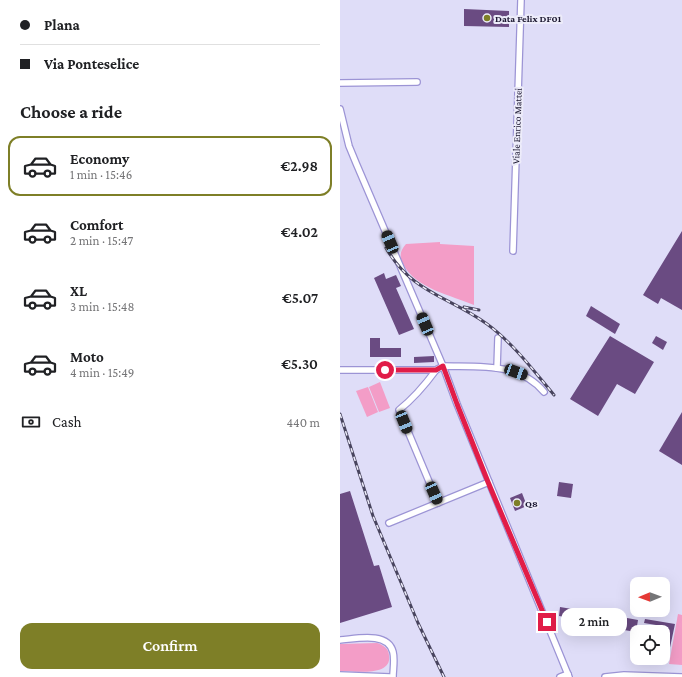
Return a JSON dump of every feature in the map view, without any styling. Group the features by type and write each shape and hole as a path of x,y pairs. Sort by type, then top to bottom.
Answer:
{"street":[{"name":"Viale Enrico Mattei","path":"513,251 520,0"},
{"path":"340,83 417,82"},
{"path":"340,109 349,146 443,366 488,482 569,676 560,677"},
{"path":"497,368 498,338"},
{"path":"438,503 399,410 414,398 436,370 443,366 497,368 525,376 537,384 544,392"},
{"path":"340,370 436,370"},
{"path":"389,523 488,482"},
{"path":"340,640 376,638 385,641 393,652 392,677 340,675"},
{"path":"605,677 624,675 681,677"}],"shaded area":[{"path":"440,242 440,244 474,246 474,305 435,290 416,280 403,264 401,254 402,249 406,244"},
{"path":"380,382 390,408 379,412 369,387"},
{"path":"368,387 378,412 367,417 356,391"},
{"path":"678,614 682,615 682,665 670,664"},
{"path":"377,643 384,646 388,651 388,663 385,667 379,670 362,672 340,671 340,644"}],"building":[{"name":"Data Felix DF01","path":"464,9 509,11 509,27 464,26"},
{"path":"682,231 682,310 661,298 658,304 643,295"},
{"path":"384,273 386,279 396,275 401,286 396,288 414,329 399,335 374,278"},
{"path":"591,306 620,324 615,334 586,316"},
{"path":"610,336 654,362 635,394 617,384 598,416 570,399"},
{"path":"656,336 667,342 663,350 652,343"},
{"path":"370,338 380,338 380,348 401,348 401,357 370,357"},
{"path":"434,356 434,362 414,363 414,357"},
{"path":"682,412 682,465 659,451"},
{"path":"559,482 573,484 571,498 557,496"},
{"path":"350,491 374,566 379,565 392,607 340,623 340,494"},
{"path":"522,493 527,506 515,511 510,498"},
{"path":"560,607 638,620 637,625 630,625 630,631 576,622 576,619 559,616"},
{"path":"645,619 675,624 670,648 670,625 644,623"}],"railway":[{"path":"386,248 396,263 407,275 432,292 473,315 497,332 523,358 554,395"},
{"path":"464,307 479,310"},
{"path":"340,414 373,516 418,623 444,677"}],"place":[{"name":"Data Felix DF01","path":"487,18"},
{"name":"Q8","path":"517,503"}],"route":[{"path":"385,370 436,370 443,366 488,482 547,622"}]}
